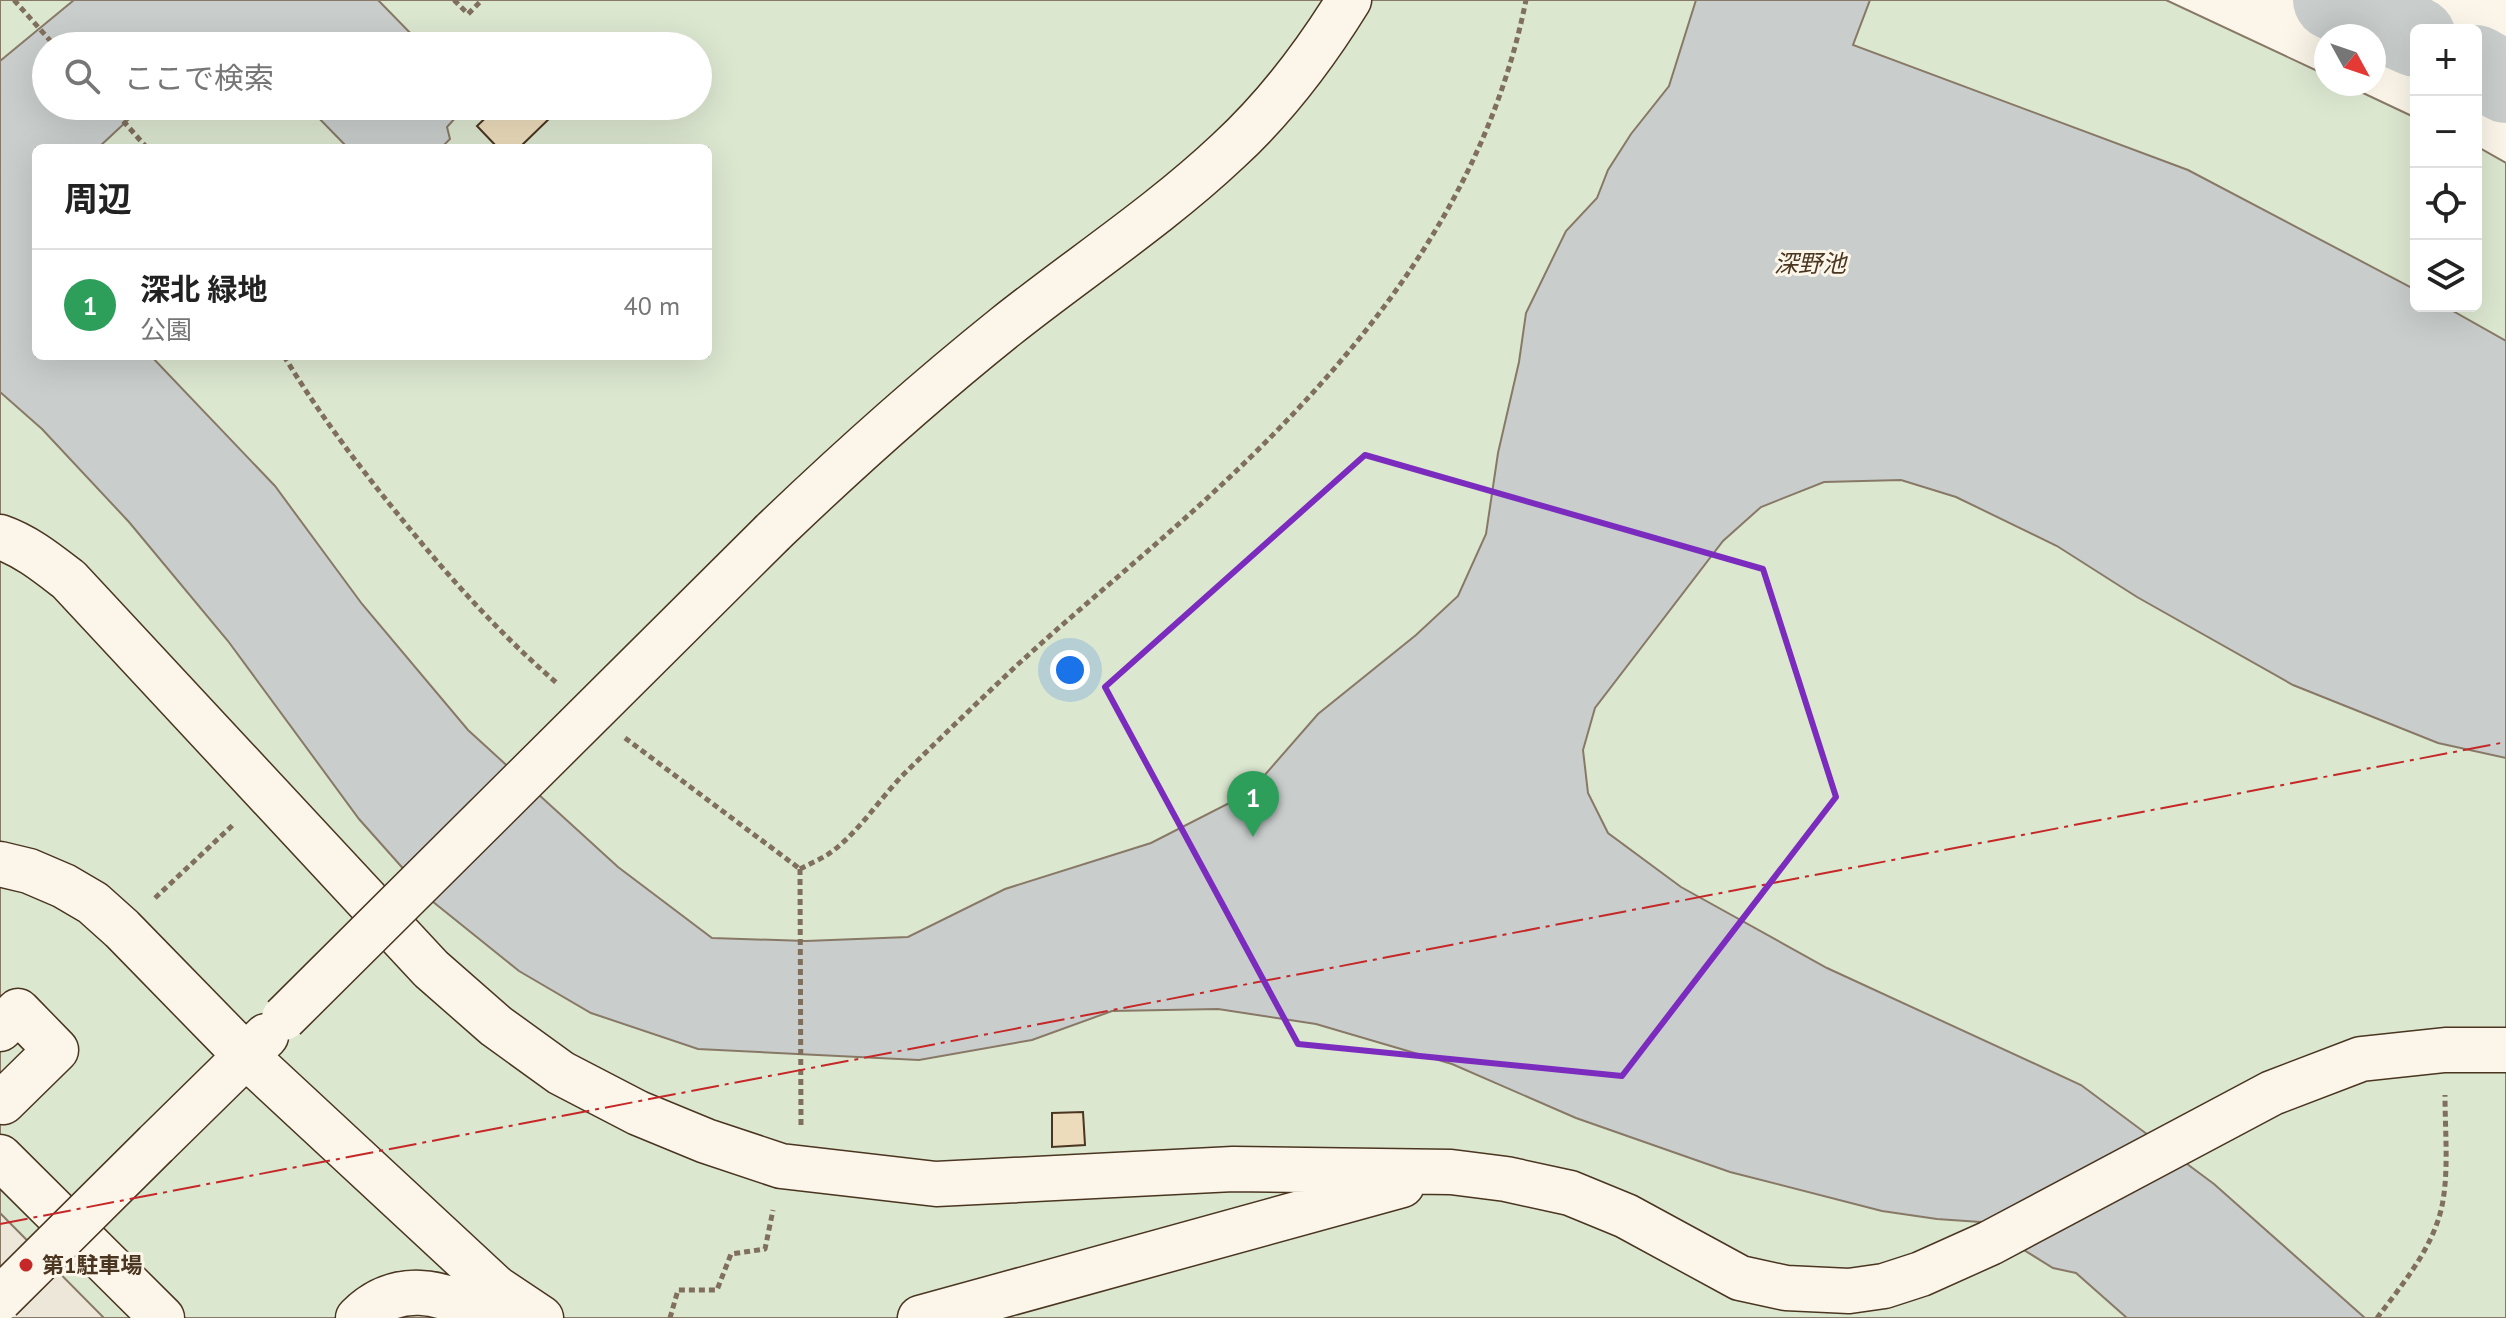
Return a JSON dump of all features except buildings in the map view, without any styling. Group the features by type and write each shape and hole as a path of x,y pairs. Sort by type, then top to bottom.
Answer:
{"street":[{"path":"0,1299 846,462 927,390 1178,195 1229,150 1292,82 1349,0"},
{"path":"0,537 15,542 69,580 431,969 496,1026 561,1073 638,1113 706,1141 781,1166 936,1184 1233,1169 1451,1172 1506,1179 1570,1193 1626,1216 1740,1278 1786,1288 1849,1291 1884,1286 1921,1274 1990,1243 2272,1093 2361,1059 2445,1050 2506,1050"},
{"path":"0,864 29,871 93,903 497,1308"},
{"path":"0,1029 18,1011 56,1050 3,1102 0,1100"},
{"path":"0,1157 162,1318"},
{"path":"920,1318 1451,1172"},
{"path":"358,1318 371,1305 394,1294 415,1292 541,1318"}],"path":[{"path":"14,0 42,32"},
{"path":"454,0 468,14 482,0"},
{"path":"800,869 828,854 848,836 901,778 1016,667 1239,469 1328,375 1406,279 1458,195 1500,94 1526,0"},
{"path":"123,120 144,144"},
{"path":"286,360 368,479 434,558 486,617 565,689"},
{"path":"619,733 800,869"},
{"path":"192,863 222,836"},
{"path":"800,869 802,1086"},
{"path":"2377,1318 2430,1239 2441,1208 2445,1179 2445,1050"},
{"path":"670,1318 678,1290 717,1290 731,1254 765,1249"}],"highlighted area":[{"path":"1365,455 1763,569 1836,797 1622,1076 1298,1044 1105,687"}],"green space":[{"path":"0,0 2166,0 2314,69 2314,96 2369,96 2410,115 2410,312 2482,312 2482,149 2506,163 2506,1318 0,1318"}],"shaded area":[{"name":"第1駐車場","path":"0,1213 104,1318 0,1318"}],"water":[{"name":"深野池","path":"74,0 378,0 409,32 35,32"},
{"name":"深野池","path":"1696,0 1870,0 1853,45 2188,170 2410,287 2410,312 2455,312 2506,341 2506,758 2438,743 2293,685 2137,597 2057,546 1956,497 1901,480 1824,482 1761,507 1723,541 1595,708 1583,750 1588,793 1608,833 1681,887 1827,968 2081,1085 2214,1184 2365,1318 2127,1318 2076,1273 2053,1268 2019,1247 1995,1223 1882,1211 1730,1172 1576,1118 1452,1064 1316,1024 1218,1009 1112,1011 1032,1040 919,1060 698,1049 591,1013 519,971 432,901 359,819 228,641 129,522 42,429 0,392 0,61 32,35 32,120 128,120 102,144 32,144 32,360 155,360 275,486 362,604 468,730 618,867 712,938 806,941 908,937 1005,889 1151,843 1249,793 1318,714 1416,635 1458,596 1486,534 1498,453 1519,362 1526,313 1566,231 1597,198 1608,170 1631,134 1669,86"},
{"path":"321,120 453,120 447,127 450,139 445,144 344,144"}],"waterway":[{"path":"2333,0 2410,34"},
{"path":"2482,69 2506,83"}],"power":[{"path":"0,1224 2506,742"}],"place":[{"name":"深北 緑地","path":"1253,837"},
{"name":"第1駐車場","path":"26,1265"}]}
